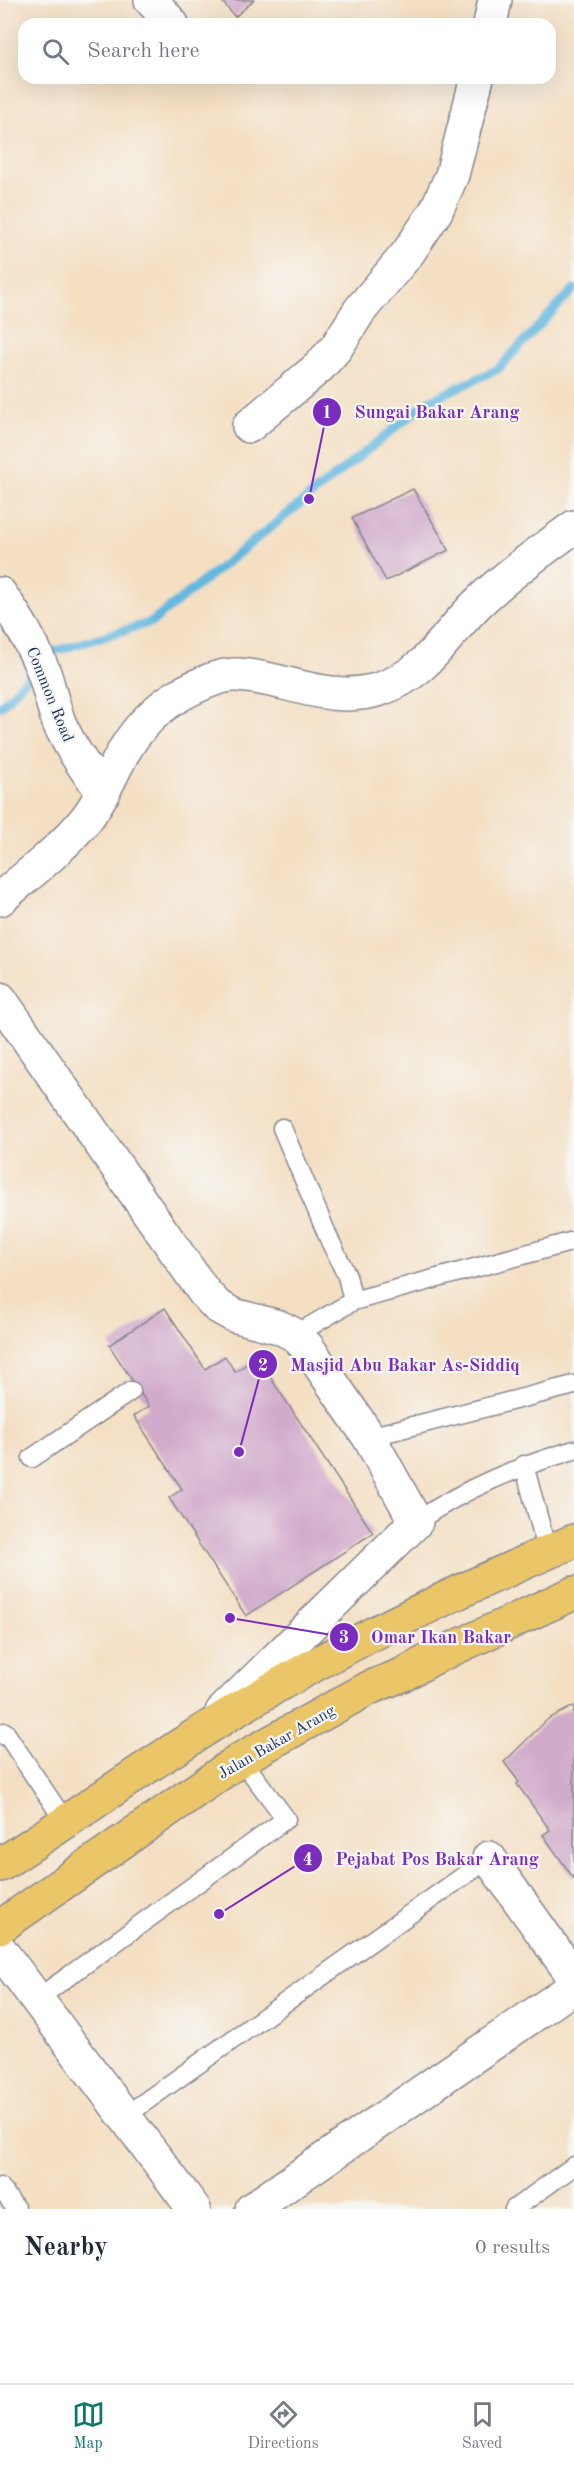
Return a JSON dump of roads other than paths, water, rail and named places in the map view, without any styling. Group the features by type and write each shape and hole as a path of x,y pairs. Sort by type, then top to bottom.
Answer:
{"main road":[{"path":"0,1865 207,1728 373,1632 561,1547"},
{"name":"Jalan Bakar Arang","path":"0,1927 241,1759 369,1688 404,1674 435,1657 574,1593"}],"street":[{"path":"151,0 166,18"},
{"path":"491,18 495,0"},
{"path":"249,426 319,367 336,348 366,303 408,254 447,190 458,157 476,84"},
{"path":"0,899 63,845 87,818 104,792 128,744 147,720 180,695 214,680 235,674 308,690 347,694 380,689 432,658 476,605 509,575 574,527"},
{"name":"Common Road","path":"0,594 38,660 60,726 83,767 104,792"},
{"path":"0,999 204,1292 218,1306 233,1315 279,1327 295,1335 308,1348 369,1437 416,1522 207,1728"},
{"path":"489,1858 574,1977"},
{"path":"0,1950 194,2209"},
{"path":"252,2209 574,1987"}],"lane":[{"path":"282,1128 347,1276 353,1301"},
{"path":"295,1335 353,1301 574,1241"},
{"path":"369,1437 574,1385"},
{"path":"32,1458 131,1391"},
{"path":"416,1522 445,1502 524,1465 574,1450"},
{"path":"524,1465 561,1547"},
{"path":"2,1731 66,1823"},
{"path":"37,1999 286,1820 241,1759"},
{"path":"124,2116 489,1858"},
{"path":"514,2209 574,2166"},
{"path":"0,2187 16,2209"}],"waterway":[{"path":"45,660 52,652 152,622 429,401 498,369 574,289"},
{"path":"0,707 35,670"}],"place":[{"name":"Sungai Bakar Arang","path":"309,499"},
{"name":"Masjid Abu Bakar As-Siddiq","path":"239,1452"},
{"name":"Omar Ikan Bakar","path":"230,1618"},
{"name":"Pejabat Pos Bakar Arang","path":"219,1914"}]}
